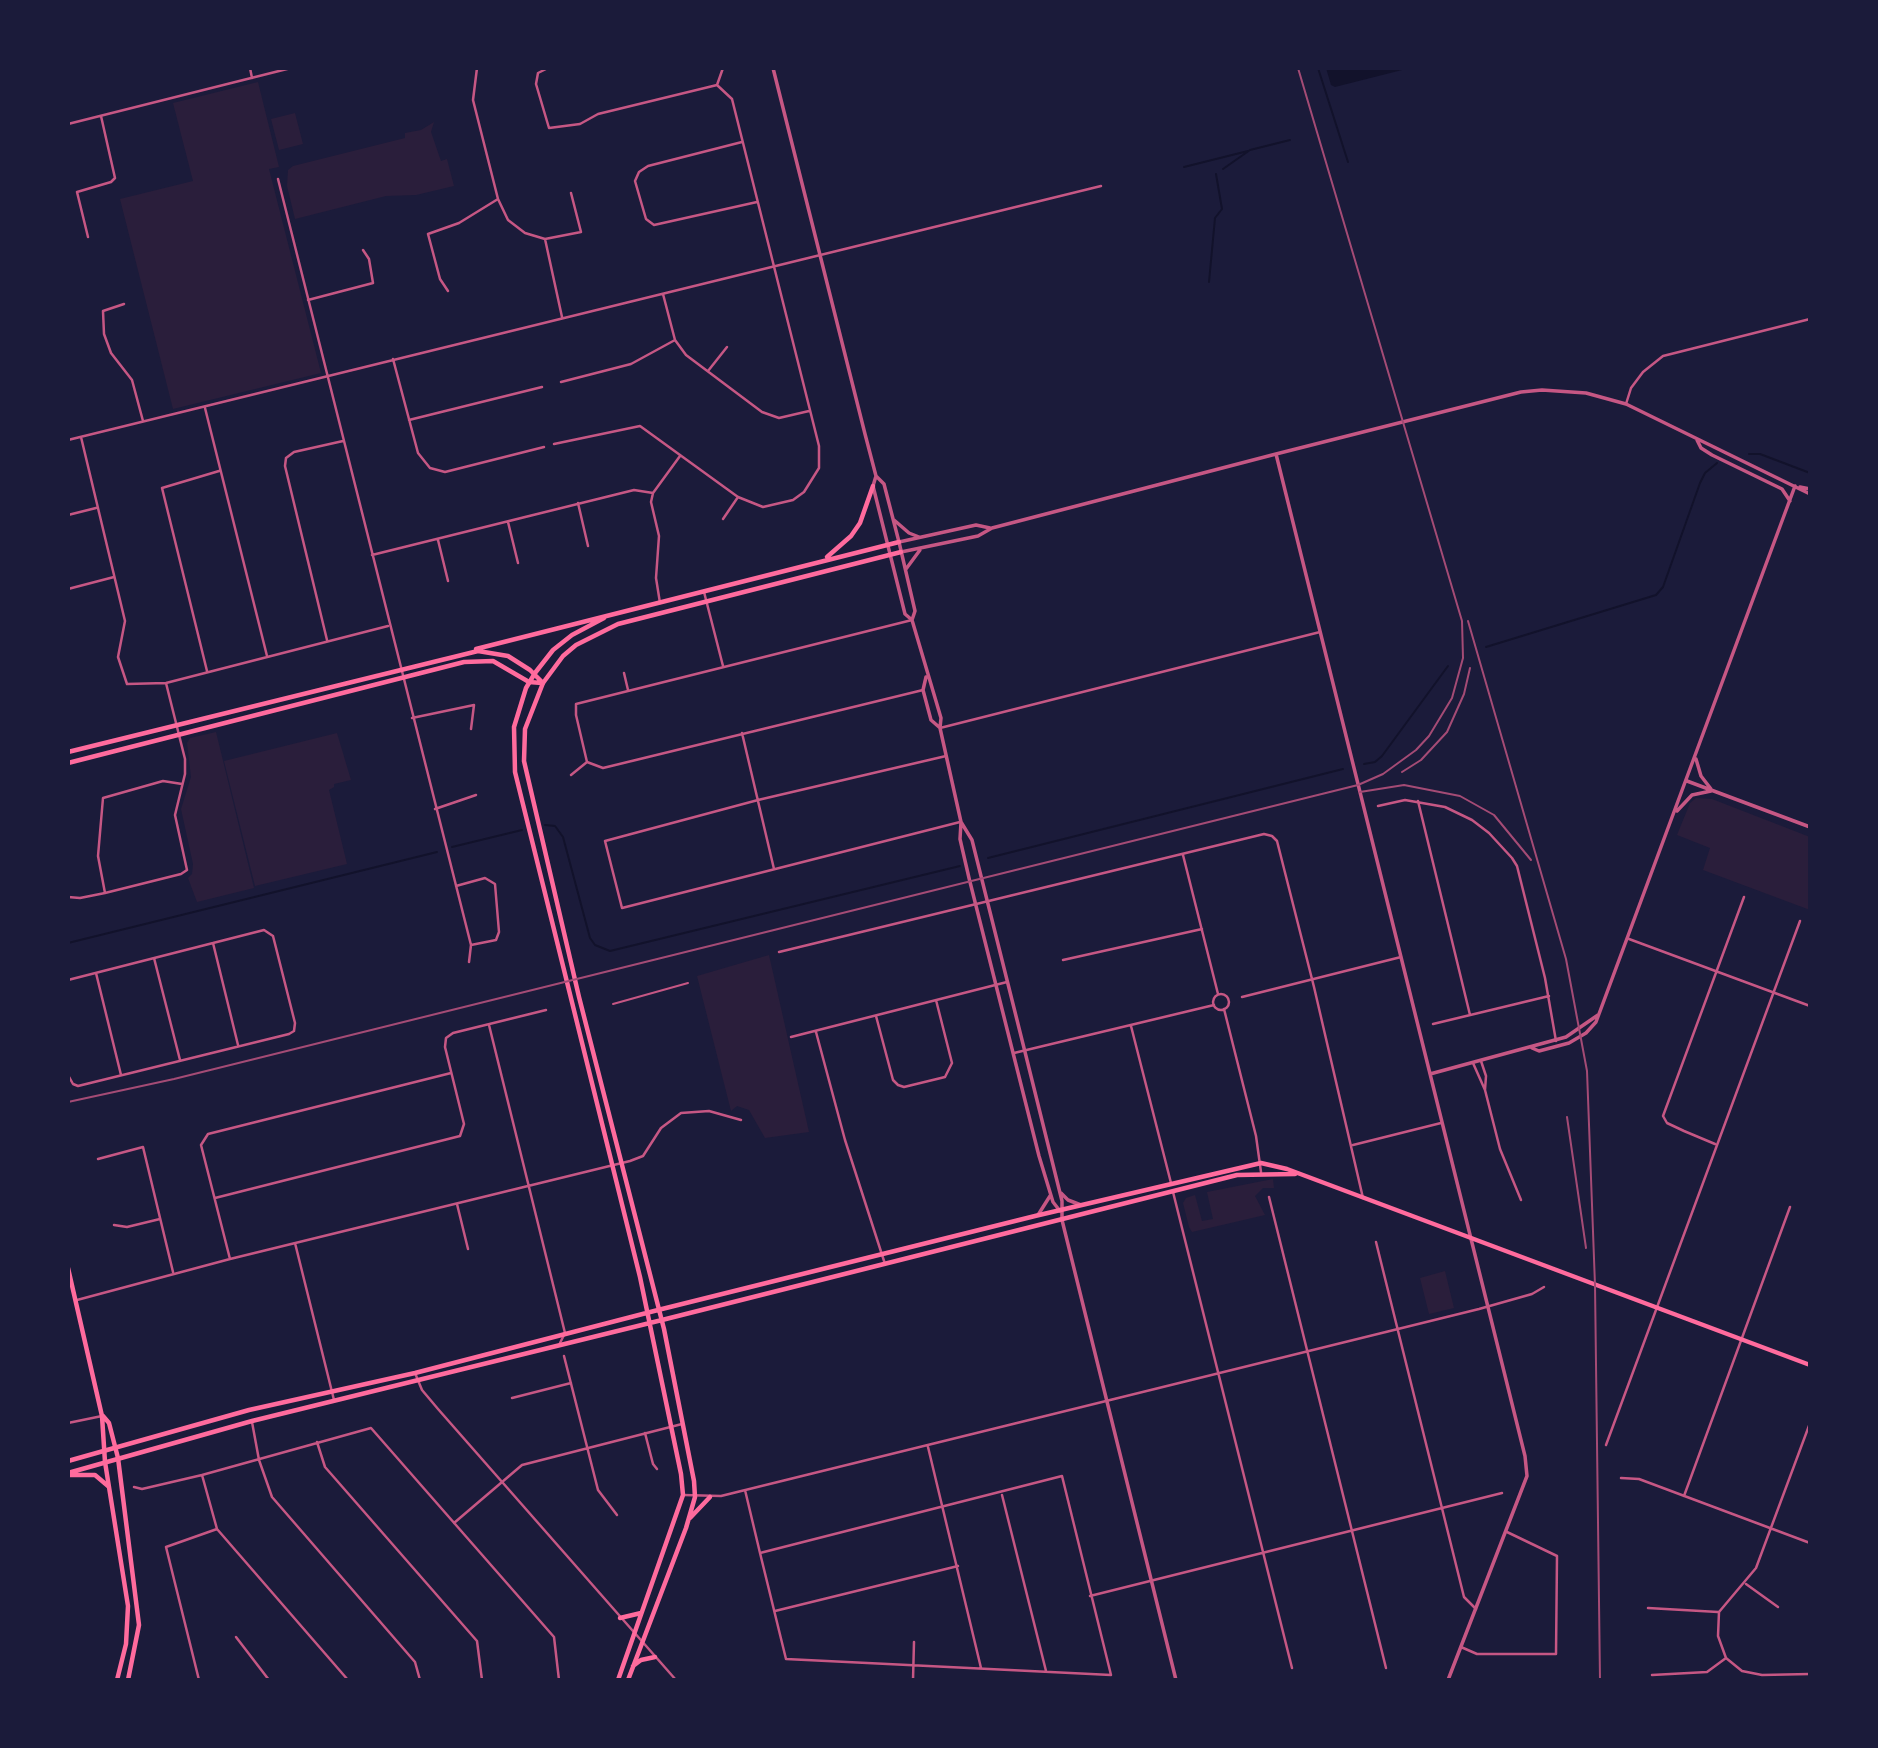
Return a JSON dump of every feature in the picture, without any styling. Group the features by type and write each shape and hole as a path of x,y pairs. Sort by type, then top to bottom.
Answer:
{"main road":[{"path":"825,559 851,536 860,523 873,486"},
{"path":"68,752 899,542"},
{"path":"628,1680 688,1522 695,1497 692,1461 662,1321 579,998 524,761 525,729 543,683 563,656 592,635 662,613 901,552"},
{"path":"660,603 662,613"},
{"path":"618,613 591,622 553,650 529,682 514,727 515,772 661,1367 682,1495 618,1680"},
{"path":"462,653 478,651 500,654 535,673 543,683"},
{"path":"68,764 464,662 493,661 529,682 543,683"},
{"path":"68,1461 331,1390 415,1373 883,1253 1261,1163 1810,1365"},
{"path":"68,1474 252,1420 418,1382 560,1343 662,1321 1237,1175 1261,1172 1285,1177 1296,1174"},
{"path":"68,1268 102,1416 103,1450 128,1606 126,1644 117,1680"},
{"path":"102,1416 109,1423 116,1446 139,1625 137,1646 128,1680"},
{"path":"68,1474 96,1475 108,1486"},
{"path":"688,1522 710,1497"},
{"path":"620,1618 642,1613"},
{"path":"633,1667 640,1660 655,1657"}],"street":[{"path":"250,68 252,78"},
{"path":"68,124 292,68"},
{"path":"477,68 473,100 498,200 508,220 525,233 545,239 581,232 571,193"},
{"path":"548,68 538,73 537,84 549,128 580,124 598,114 717,85"},
{"path":"717,85 723,68"},
{"path":"774,68 876,476 884,484 899,542 915,611 912,620 941,718 940,727 961,822 960,839 996,985 1051,1194 1060,1211"},
{"path":"554,444 635,426 645,429 738,497 763,507 778,506 804,492 818,468 819,446 732,99 717,85"},
{"path":"88,237 77,192 111,182 115,178 101,116"},
{"path":"742,142 648,166 639,172 635,181 646,219 654,225 757,202"},
{"path":"278,179 388,626 471,945 469,962"},
{"path":"68,440 772,264 1101,186"},
{"path":"448,290 440,279 428,234 459,223 498,200"},
{"path":"545,239 562,317"},
{"path":"308,300 373,283 369,260 363,250"},
{"path":"663,292 675,340 686,355 762,412 779,418 809,411"},
{"path":"124,304 103,311 104,334 111,353 132,380 143,421"},
{"path":"1626,404 1631,388 1643,372 1663,356 1810,319"},
{"path":"561,382 631,364 675,340"},
{"path":"708,371 727,347"},
{"path":"393,359 420,458 437,471 445,472 544,447"},
{"path":"409,420 542,387"},
{"path":"901,552 978,536 992,528 1521,392 1562,390 1626,404 1744,465 1810,494"},
{"path":"205,406 267,656"},
{"path":"81,437 125,621 118,657 127,684 166,683 388,626"},
{"path":"1696,439 1701,448 1712,455 1782,489 1790,501"},
{"path":"327,640 285,466 286,458 294,452 343,441"},
{"path":"1276,454 1472,1239 1527,1476 1448,1680"},
{"path":"660,603 656,578 660,556 651,510 653,494 681,455"},
{"path":"207,671 162,488 220,471"},
{"path":"876,476 873,486 890,555 905,614 912,620"},
{"path":"1795,486 1810,489"},
{"path":"1532,1048 1539,1051 1558,1047 1582,1036 1596,1022 1795,486"},
{"path":"372,555 634,490 653,494"},
{"path":"723,519 738,497"},
{"path":"578,503 589,546"},
{"path":"68,514 97,507"},
{"path":"893,519 909,533 921,538"},
{"path":"508,521 518,563"},
{"path":"899,542 976,526 992,528"},
{"path":"438,539 448,581"},
{"path":"906,571 921,549"},
{"path":"68,589 114,578"},
{"path":"704,593 723,666"},
{"path":"587,762 576,704 912,620"},
{"path":"940,727 1320,632"},
{"path":"624,673 628,690"},
{"path":"927,675 923,690 931,720 940,727"},
{"path":"68,897 80,898 181,874 187,870 175,815 185,759 166,683"},
{"path":"587,762 603,768 923,690"},
{"path":"412,718 474,705 471,729"},
{"path":"742,733 774,869"},
{"path":"946,756 758,800 605,841 622,908 961,822"},
{"path":"1696,757 1701,776 1713,791"},
{"path":"571,775 587,762"},
{"path":"1686,781 1810,827"},
{"path":"105,892 97,856 103,798 155,783 182,784"},
{"path":"1676,812 1692,795 1713,791"},
{"path":"435,809 476,795"},
{"path":"1378,806 1405,800 1445,807 1472,820 1489,833 1515,862 1549,996 1556,1041"},
{"path":"1418,801 1470,1015"},
{"path":"961,822 972,839 1175,1680"},
{"path":"779,952 976,904 987,904 1264,834 1272,836 1277,841 1353,1145 1363,1199"},
{"path":"1183,855 1219,994 1228,1000 1224,1009 1261,1172"},
{"path":"456,886 485,878 495,884 499,932 496,940 471,945"},
{"path":"1716,1144 1667,1123 1663,1116 1744,897"},
{"path":"1606,1445 1800,921"},
{"path":"1063,960 1202,929"},
{"path":"68,980 213,943 269,932 295,1023 294,1031 289,1034 78,1086 73,1084 68,1075"},
{"path":"1629,939 1810,1006"},
{"path":"213,943 238,1047"},
{"path":"1242,997 1401,957"},
{"path":"154,958 180,1061"},
{"path":"96,973 121,1075"},
{"path":"791,1037 1007,982"},
{"path":"1214,1005 1214,998 1219,994"},
{"path":"1433,1024 1549,996"},
{"path":"876,1016 893,1080 898,1085 904,1087 945,1077 951,1063 936,1000"},
{"path":"1014,1053 1214,1005 1224,1009"},
{"path":"215,1198 460,1136 464,1124 445,1047 446,1038 545,1010"},
{"path":"1430,1074 1556,1041 1581,1029 1598,1015"},
{"path":"489,1024 565,1333 560,1343"},
{"path":"1131,1026 1171,1183"},
{"path":"816,1032 845,1140 885,1264"},
{"path":"1481,1061 1486,1076 1485,1090"},
{"path":"1473,1063 1485,1090 1500,1149 1521,1200"},
{"path":"230,1259 201,1145 208,1134 451,1073"},
{"path":"76,1300 173,1273 622,1163 642,1156 661,1129 681,1113 691,1110 715,1112 741,1120"},
{"path":"1353,1145 1442,1122"},
{"path":"1035,1135 1043,1133"},
{"path":"98,1159 143,1147 173,1273"},
{"path":"1059,1191 1068,1200 1083,1205"},
{"path":"1173,1192 1216,1373 1292,1668"},
{"path":"1038,1215 1051,1194"},
{"path":"1269,1197 1386,1668"},
{"path":"457,1203 468,1249"},
{"path":"1684,1496 1790,1207"},
{"path":"114,1225 127,1227 160,1219"},
{"path":"1376,1242 1464,1597 1476,1609"},
{"path":"295,1243 334,1401"},
{"path":"682,1495 710,1497 745,1490 1488,1306 1532,1294 1544,1287"},
{"path":"564,1356 598,1490 617,1515"},
{"path":"415,1373 418,1382 502,1481 676,1680"},
{"path":"512,1398 571,1384"},
{"path":"68,1423 102,1416"},
{"path":"252,1420 259,1460 272,1497 415,1661 420,1680"},
{"path":"1810,1423 1756,1568 1746,1584 1719,1612 1718,1636 1726,1658 1742,1671 1762,1675 1810,1674"},
{"path":"454,1523 502,1481 533,1460 682,1424"},
{"path":"134,1487 142,1489 201,1475 371,1428 554,1637 559,1680"},
{"path":"645,1433 653,1464 657,1469"},
{"path":"317,1442 325,1467 477,1641 482,1680"},
{"path":"928,1445 981,1668"},
{"path":"201,1475 217,1530 348,1680"},
{"path":"745,1490 760,1553 775,1611 786,1659 1111,1675 1062,1476 760,1553"},
{"path":"1620,1478 1639,1479 1810,1543"},
{"path":"1002,1493 1046,1671"},
{"path":"1090,1595 1502,1493"},
{"path":"199,1680 166,1547 217,1530"},
{"path":"1461,1647 1476,1654 1556,1654 1557,1556 1507,1532"},
{"path":"775,1611 958,1566"},
{"path":"1746,1584 1778,1608"},
{"path":"1647,1608 1719,1612"},
{"path":"236,1637 269,1680"},
{"path":"913,1680 914,1642"},
{"path":"1652,1675 1707,1672 1726,1658"}],"lane":[{"path":"613,1004 688,983"}],"shaded area":[{"path":"1326,68 1410,68 1335,87 1331,85"},
{"path":"258,82 279,167 269,169 321,373 173,409 120,199 193,181 173,103"},
{"path":"295,113 303,144 279,150 271,119"},
{"path":"434,122 431,132 441,161 447,159 454,186 416,195 386,196 295,219 287,186 288,170 293,166 405,138 405,133 421,130"},
{"path":"216,732 254,888 197,902 188,878 192,874 193,864 181,809 191,777 187,743 190,738"},
{"path":"337,733 351,780 334,784 329,790 347,864 255,886 224,761"},
{"path":"1696,798 1712,799 1810,837 1810,910 1703,870 1710,848 1677,835 1690,803"},
{"path":"769,955 809,1132 765,1138 749,1110 737,1106 731,1111 697,976"},
{"path":"1273,1179 1274,1188 1263,1188 1255,1196 1265,1215 1192,1232 1183,1203 1186,1198 1195,1195 1202,1221 1213,1219 1207,1192"},
{"path":"1445,1271 1454,1308 1429,1314 1420,1278"}],"waterway":[{"path":"1318,68 1348,162"},
{"path":"1223,169 1250,150 1290,140"},
{"path":"1184,167 1248,151"},
{"path":"1209,282 1215,218 1222,209 1216,174"},
{"path":"1749,454 1760,454 1810,473"},
{"path":"1486,647 1656,595 1663,587 1700,483 1705,473 1717,463"},
{"path":"1364,764 1375,762 1382,756 1448,666"},
{"path":"988,858 1343,769"},
{"path":"545,825 555,826 563,837 590,938 595,945 610,951 960,866"},
{"path":"452,847 522,830"},
{"path":"68,943 437,852"}],"railway":[{"path":"68,1102 174,1079 1358,785 1383,774 1416,750 1429,736 1452,698 1463,658 1462,621 1298,68"},
{"path":"1468,621 1566,959 1587,1071 1595,1285 1600,1680"},
{"path":"1402,772 1421,760 1447,732 1464,694 1470,668"},
{"path":"1360,792 1404,785 1460,796 1494,815 1531,860"},
{"path":"1567,1117 1586,1248"}]}
